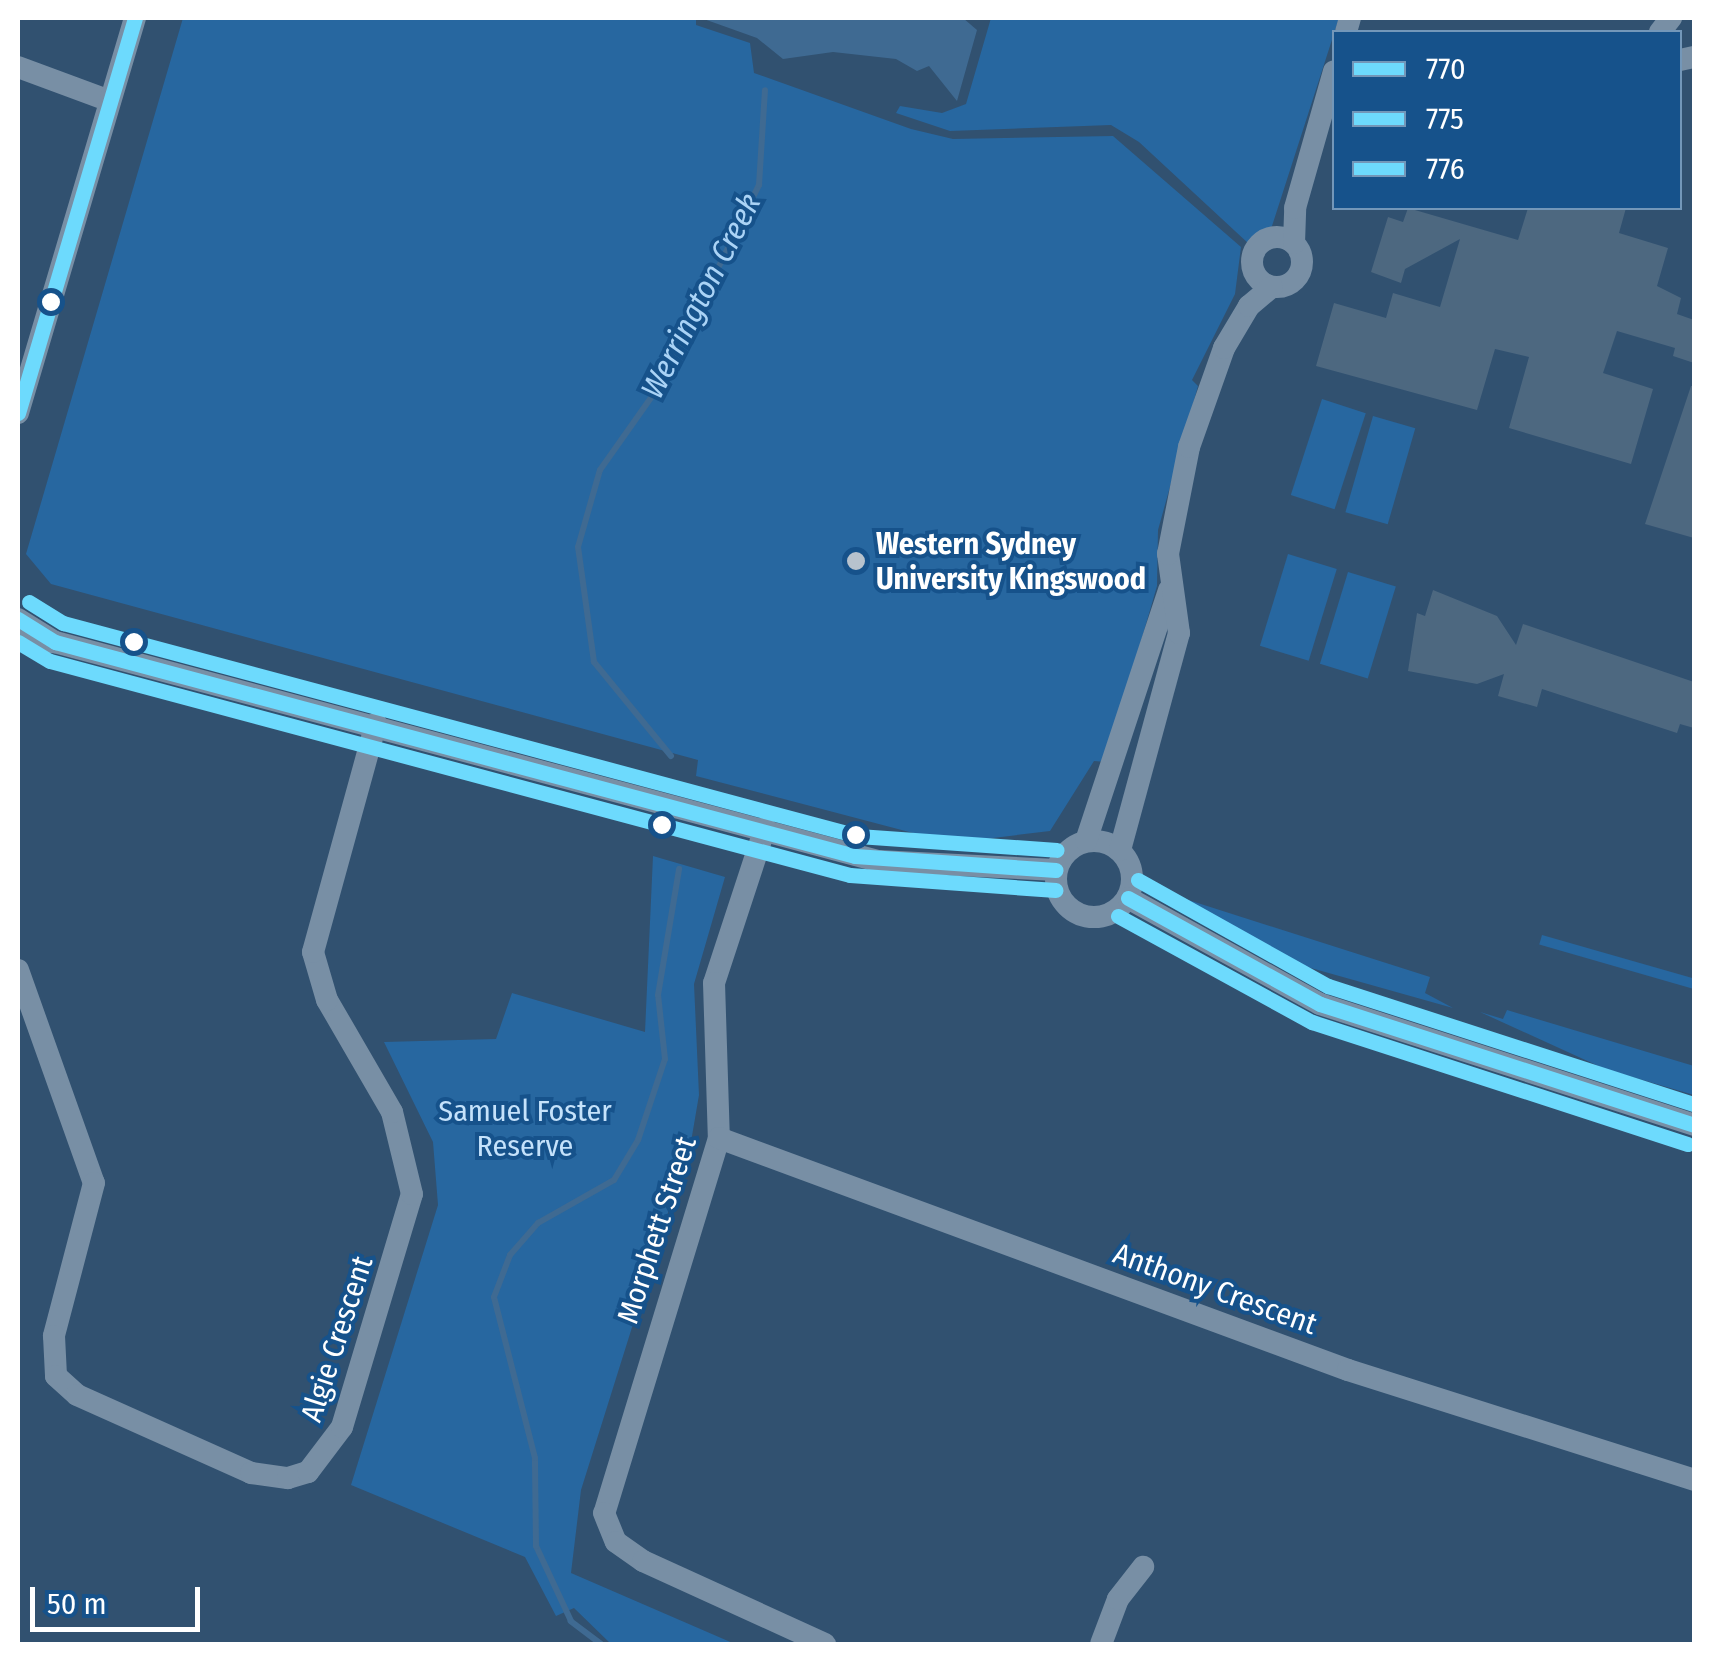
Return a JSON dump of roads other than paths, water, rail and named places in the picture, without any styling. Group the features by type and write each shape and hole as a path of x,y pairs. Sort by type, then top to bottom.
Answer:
{"street":[{"path":"18,413 135,18"},
{"path":"18,67 110,101"},
{"path":"1264,280 1299,275 1284,241 1332,78"},
{"path":"1264,280 1254,254 1284,241"},
{"path":"1120,850 1086,841 1067,851 1056,870 1059,894 1086,916 1110,914 1128,898 1133,877 1120,850 1179,633 1169,590 1170,529 1196,419 1264,280"},
{"path":"1086,841 1169,590"},
{"path":"18,619 56,642"},
{"path":"18,642 56,642 889,862 1056,870"},
{"name":"Algie Crescent","path":"18,970 93,1174 90,1213 51,1353 56,1376 77,1395 251,1472 276,1479 308,1472 342,1428 412,1194 392,1112 327,1000 313,952 376,724"},
{"name":"Morphett Street","path":"765,828 714,983 720,1138 608,1482 608,1530 643,1562 825,1644"},
{"path":"1128,898 1320,1004 1694,1124"},
{"name":"Anthony Crescent","path":"720,1138 1348,1370 1694,1480"},
{"path":"1101,1644 1118,1598 1143,1567"}],"waterway":[{"name":"Werrington Creek","path":"671,756 594,662 578,547 600,470 662,382 759,185 765,90"},
{"name":"Werrington Creek","path":"601,1644 571,1621 536,1546 535,1458 494,1297 510,1255 538,1223 614,1180 638,1140 665,1059 658,995 679,869"}],"place":[{"name":"Western Sydney University Kingswood","path":"856,561"}],"park label":[{"name":"Samuel Foster Reserve","path":"525,1128"}]}
